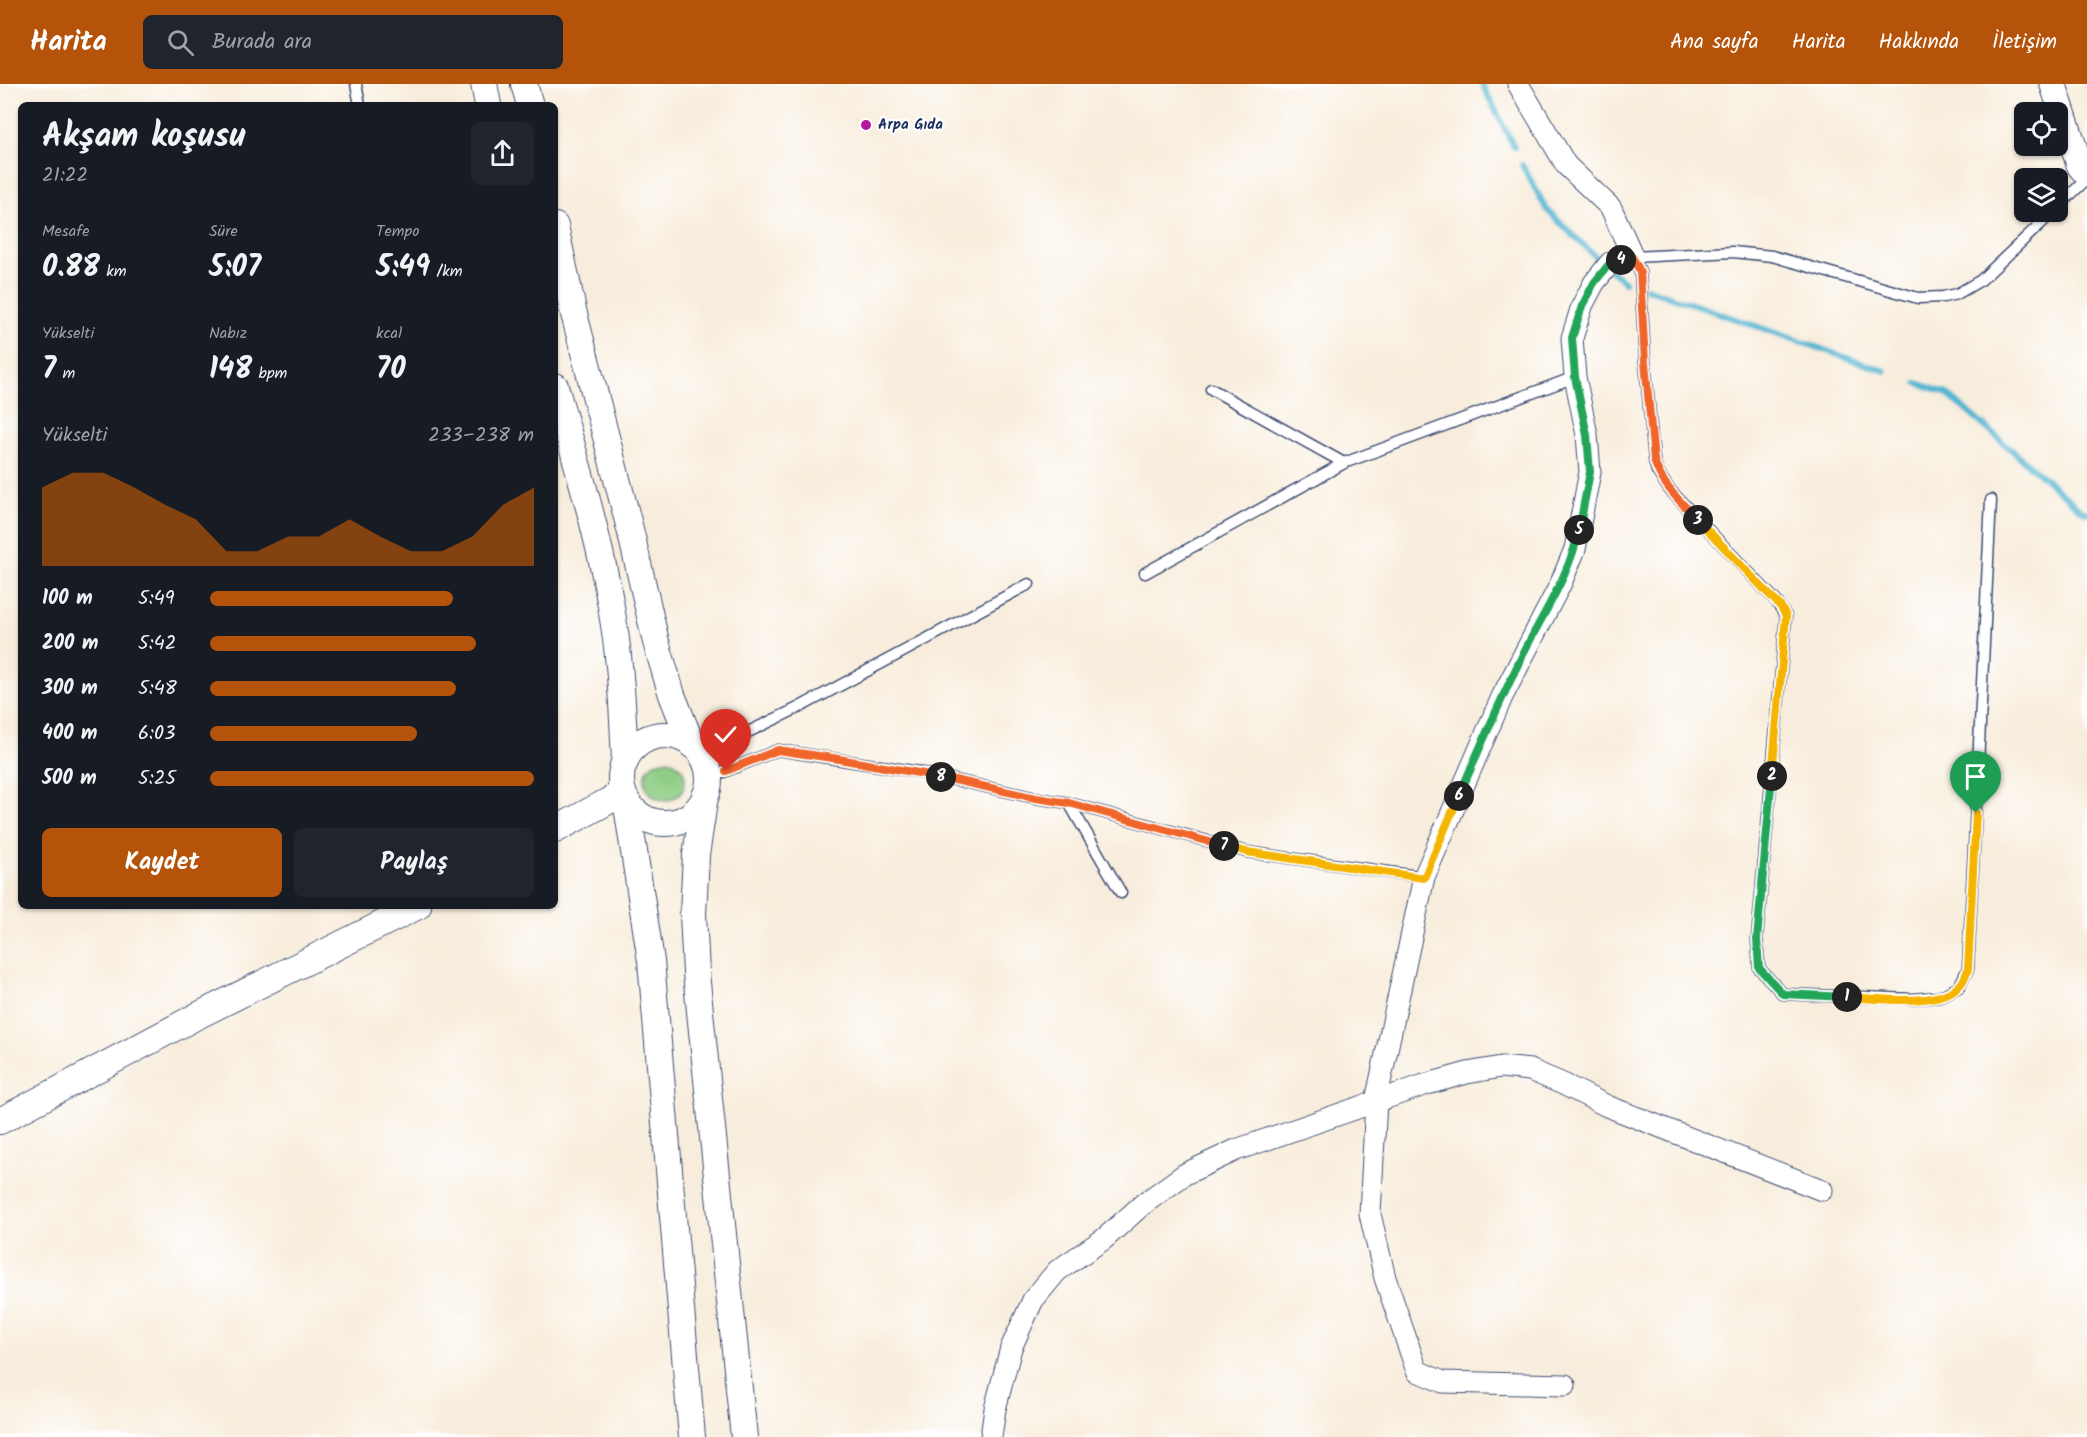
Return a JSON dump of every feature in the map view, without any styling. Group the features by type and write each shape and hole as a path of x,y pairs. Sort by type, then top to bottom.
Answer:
{"street":[{"path":"484,84 487,102"},
{"path":"524,84 529,102"},
{"path":"1518,84 1566,165 1611,208 1632,257 1610,263 1594,283 1582,306 1572,338 1575,377 1587,435 1590,472 1575,549 1561,583 1502,697 1424,878 1376,1101 1370,1214 1385,1278 1417,1371 1443,1382 1565,1385"},
{"path":"2053,84 2080,166 2087,176"},
{"path":"558,240 573,310 630,529 656,642 672,695 703,770 693,914 696,973 744,1437"},
{"path":"558,397 597,540 614,623 625,762"},
{"path":"625,796 635,811 646,819 660,823 674,822 687,817 698,808 703,770 680,738 667,736 654,737 642,742 632,750 622,772 625,796 651,961 692,1437"},
{"path":"558,829 625,796"},
{"path":"0,1121 197,1016 412,909"},
{"path":"991,1437 995,1409 1011,1348 1033,1300 1057,1271 1104,1239 1142,1205 1185,1174 1236,1150 1424,1085 1467,1073 1501,1067 1530,1070 1607,1106 1822,1190"}],"lane":[{"path":"356,84 359,102"},
{"path":"2068,196 2087,176"},
{"path":"1991,500 1968,969 1965,979 1959,987 1939,997 1913,999 1783,994 1759,968 1757,939 1786,616 1781,607 1669,489 1657,471 1645,362 1640,271 1632,257 1733,252 1772,256 1912,296 1937,298 1957,294 1981,280 2042,222"},
{"path":"1144,573 1344,463 1575,377"},
{"path":"1211,389 1344,463"},
{"path":"703,770 742,735 800,707 1029,584"},
{"path":"703,770 778,750 919,772 1069,803 1247,852 1424,878"},
{"path":"1069,803 1121,893"}],"green space":[{"path":"665,760 679,766 685,780 679,794 665,800 651,794 645,780 651,766"}],"waterway":[{"path":"1482,84 1514,147"},
{"path":"1522,165 1547,210 1598,259"},
{"path":"1611,271 1625,282"},
{"path":"1646,288 1885,371"},
{"path":"1917,383 1946,393 2087,513"}],"place":[{"name":"Arpa Gıda","path":"866,125"}],"route":[{"path":"726,771 778,750 839,759 919,772 1069,803 1247,852 1424,878 1502,697 1561,583 1575,549 1590,472 1587,435 1575,377 1572,338 1582,306 1594,283 1610,263 1632,257 1640,271 1645,362 1657,471 1669,489 1781,607 1786,616 1757,939 1759,968 1783,994 1913,999 1939,997 1959,987 1968,969 1976,813"}]}
